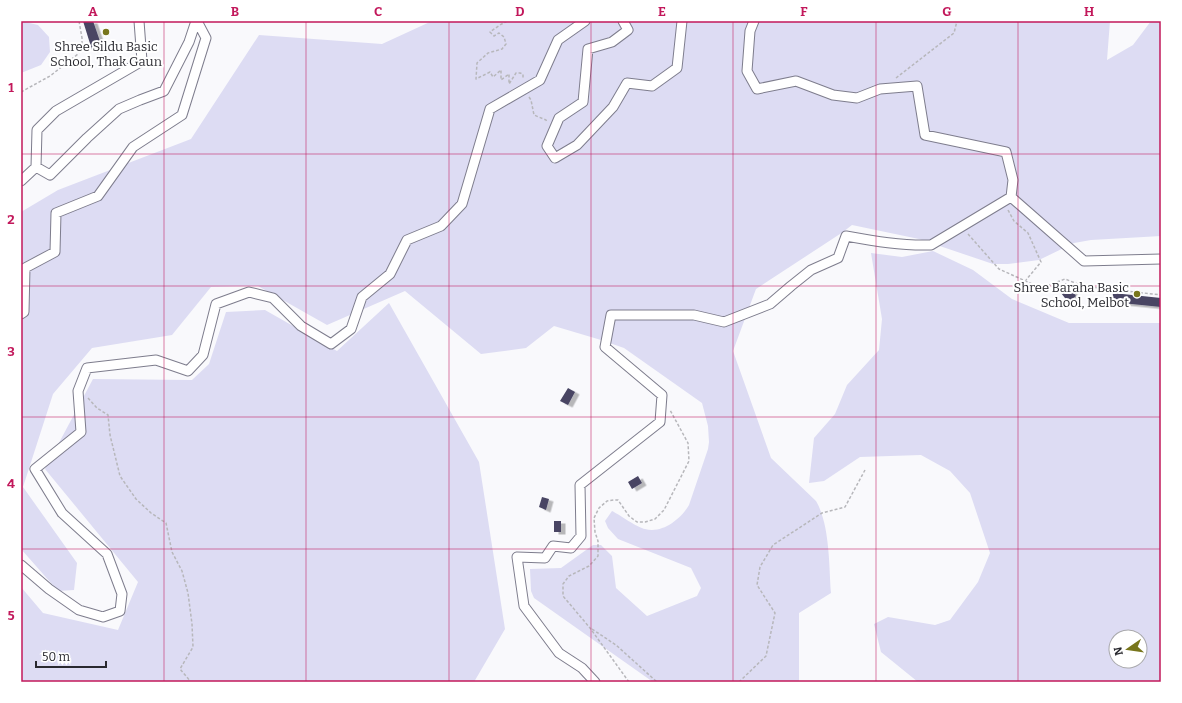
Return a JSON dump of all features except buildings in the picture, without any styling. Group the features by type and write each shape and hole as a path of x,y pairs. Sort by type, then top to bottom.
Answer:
{"street":[{"path":"21,181 36,167 37,130 56,111 142,61 139,21"},
{"path":"36,167 50,175 87,138 120,109 164,91 189,42 197,21"},
{"path":"21,314 24,312 25,268 55,252 56,212 98,196 133,147 182,115 206,38 197,21"},
{"path":"21,565 49,589 79,610 103,617 120,611 122,594 107,554 62,513 35,469 82,432 78,391 87,368 156,360 188,371 203,355 216,304 249,292 273,298 301,326 331,344 350,329 362,297 390,274 407,240 441,226 462,204 490,109 540,80 558,40 585,21"},
{"path":"623,21 628,30 612,42 588,49 583,102 559,118 547,146 555,158 577,145 613,107 627,83 652,86 677,68 682,21"},
{"path":"754,21 750,31 747,71 757,89 796,81 833,95 857,98 880,89 916,86 925,135 1006,152 1013,180 1011,196"},
{"path":"595,682 582,668 559,653 524,606 517,557 545,558 553,546 571,548 581,536 580,485 660,422 662,395 605,347 611,315 694,315 724,322 770,304 812,270 838,258 846,236 916,246 931,245 1011,196"},
{"path":"1011,196 1084,261 1161,259"}],"path":[{"path":"21,92 50,76 78,54 82,48 79,21"},
{"path":"507,21 500,24 490,32 494,36 499,33 504,37 506,44 502,49 488,53 477,63 476,79 490,72 493,76 501,70 501,80 509,74 509,84 516,73 523,74 524,89 531,100 534,114 546,120 553,132"},
{"path":"880,89 954,32 957,21"},
{"path":"1011,196 1008,210 1014,221 1028,233 1041,262 1025,281"},
{"path":"961,227 999,268 1041,288 1065,279 1083,286 1161,295"},
{"path":"629,682 590,628 563,596 563,584 569,576 589,566 598,556 598,541 595,532 594,518 599,508 607,501 618,500 630,516 637,522 655,519 664,510 689,461 688,443 662,395"},
{"path":"88,398 97,408 108,415 110,435 120,476 136,499 166,524 172,552 182,571 188,593 193,647 180,669 191,682"},
{"path":"739,682 766,656 775,613 758,585 760,567 773,545 822,513 845,507 865,470"},
{"path":"590,628 616,645 657,682"}],"shaded area":[{"path":"21,21 38,25 49,37 50,52 41,65 21,73"},
{"path":"432,21 1110,21 1107,60 1133,45 1151,21 1161,21 1161,236 1091,240 1074,243 1039,260 1008,264 993,264 919,239 852,225 756,289 733,351 771,458 816,501 824,522 828,546 831,593 799,613 799,682 653,682 534,598 531,591 530,569 561,568 593,545 601,545 612,556 616,588 647,616 697,596 701,588 691,568 618,539 608,528 605,521 612,511 642,528 651,530 670,524 686,510 708,449 708,426 702,403 624,348 554,326 526,348 481,354 405,291 327,325 258,286 211,287 172,335 92,348 53,394 23,487 77,563 74,590 58,591 21,549 21,212 58,190 191,139 259,35 382,44"},
{"path":"933,251 973,270 1012,299 1069,323 1161,323 1161,682 918,682 881,652 874,624 888,617 935,625 950,620 978,582 990,553 970,493 950,471 921,455 860,457 824,481 809,483 814,438 835,414 847,385 879,350 882,319 871,253 902,257"},
{"path":"389,303 479,462 505,629 474,682 21,682 21,587 43,613 118,630 138,582 45,469 93,379 192,380 209,364 226,312 265,310 337,351"}],"place":[{"name":"Shree Sildu Basic School, Thak Gaun","path":"106,32"},
{"name":"Shree Baraha Basic School, Melbot","path":"1137,294"}]}
